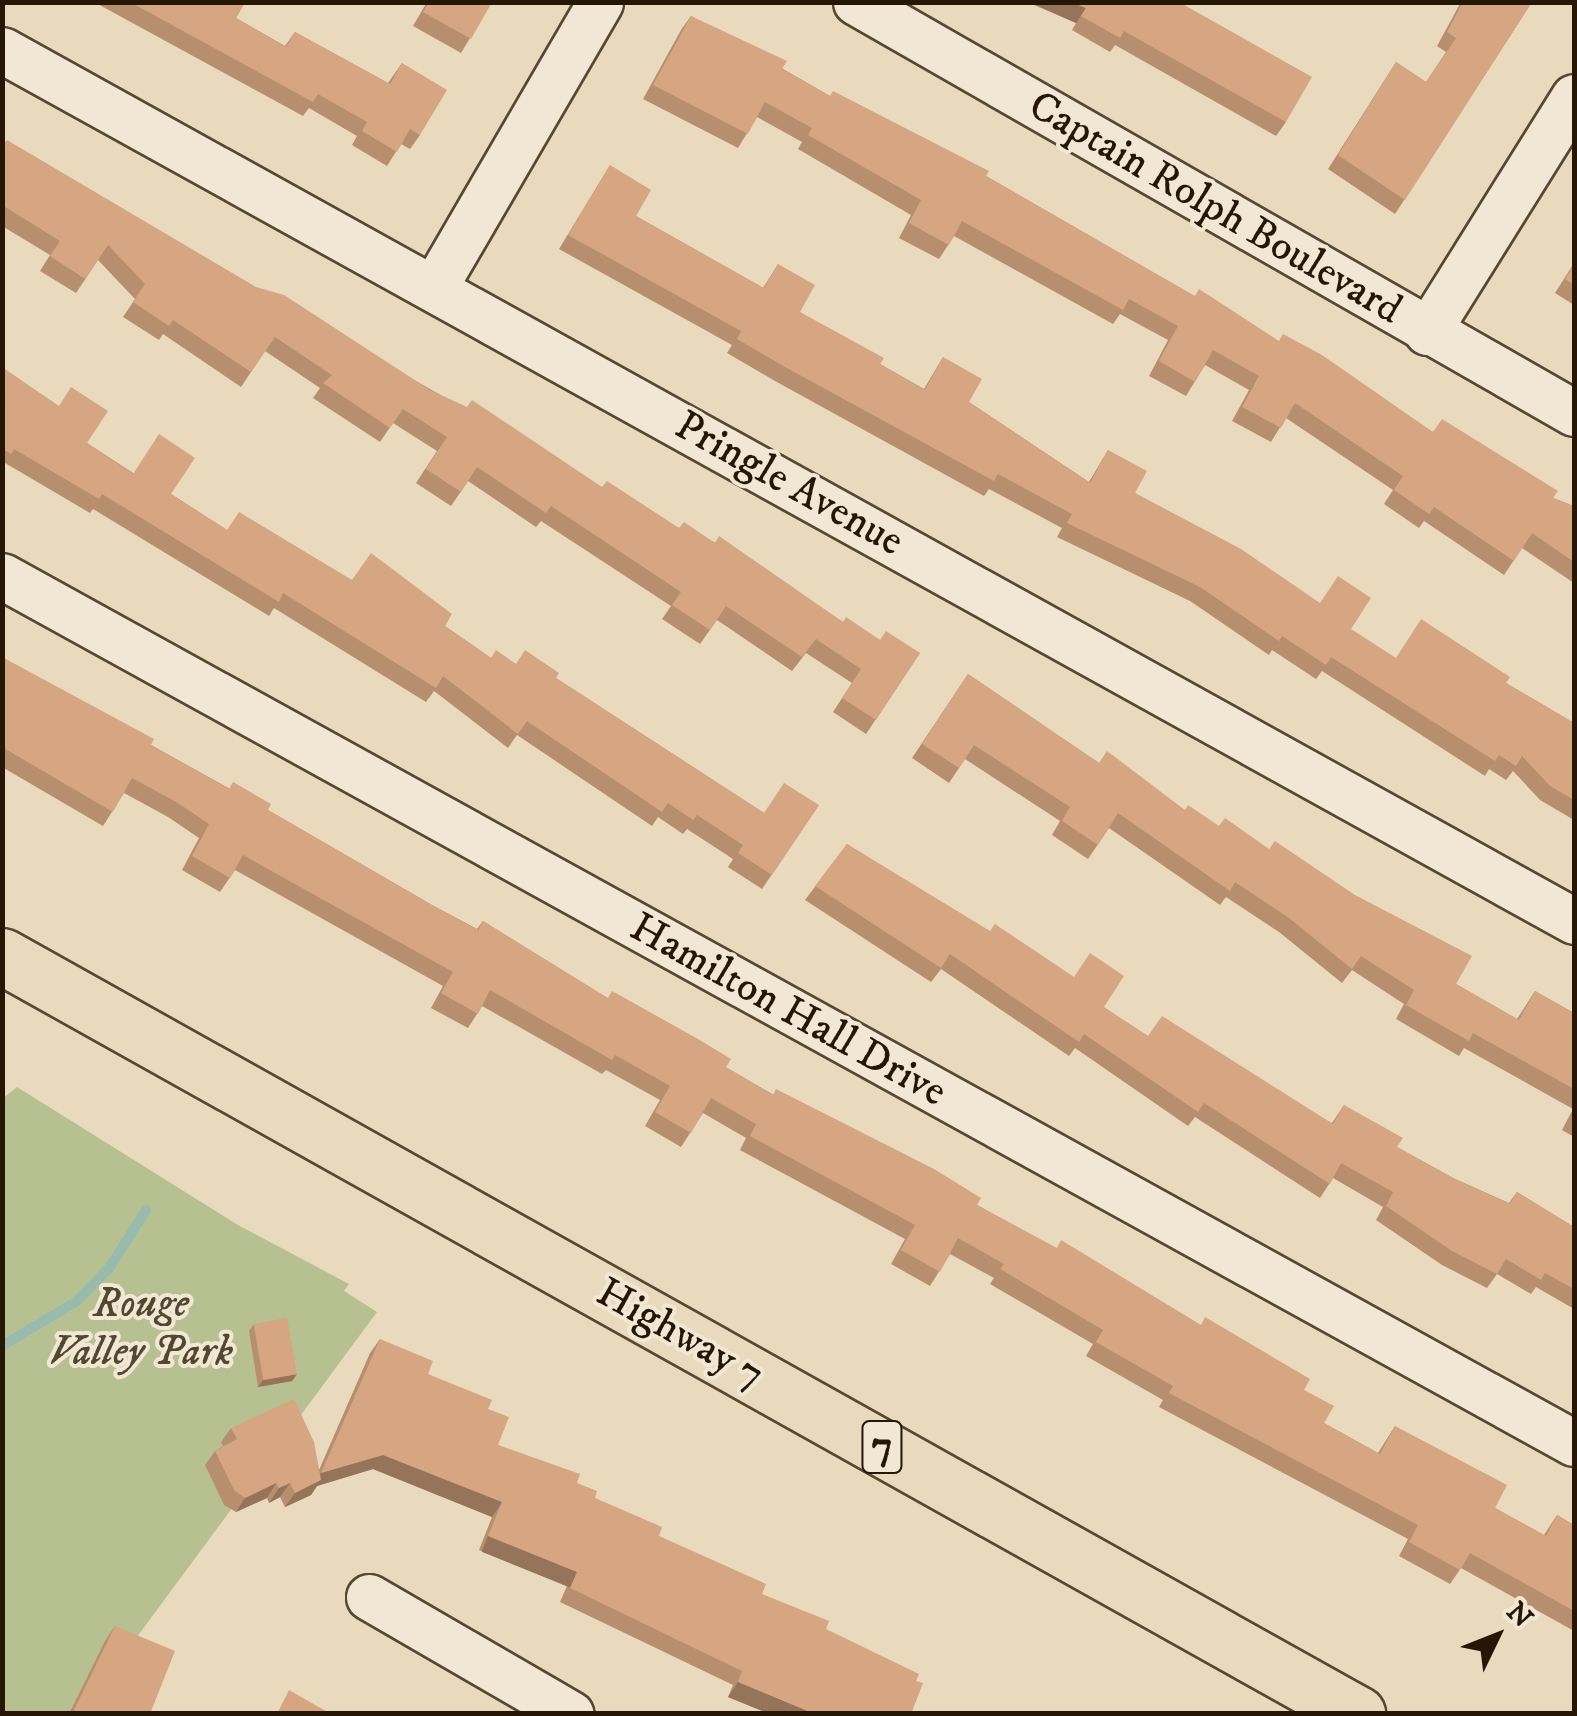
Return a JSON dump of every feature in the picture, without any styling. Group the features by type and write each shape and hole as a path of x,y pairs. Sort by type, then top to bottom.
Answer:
{"main road":[{"name":"Highway 7","path":"2,956 1357,1714"}],"street":[{"path":"435,286 600,2"},
{"name":"Captain Rolph Boulevard","path":"856,2 1574,413"},
{"name":"Pringle Avenue","path":"2,50 435,286 1574,921"},
{"path":"1427,332 1574,97"},
{"name":"Hamilton Hall Drive","path":"2,576 1574,1443"},
{"path":"370,1597 571,1714"}],"green space":[{"name":"Rouge Valley Park","path":"17,1087 238,1225 349,1284 344,1291 377,1312 97,1691 87,1713 3,1713 2,1099"}],"building":[{"path":"130,2 245,2 236,18 286,47 295,32 390,84 402,63 447,90 420,135 410,129 397,152 362,131 367,122 318,94 313,102"},
{"path":"429,2 492,2 471,39 423,12"},
{"path":"1071,2 1179,2 1312,77 1286,122 1124,31 1120,38 1081,16 1086,8"},
{"path":"1463,2 1532,2 1405,200 1338,155 1396,62 1426,82 1456,38 1447,32"},
{"path":"691,16 787,61 782,69 830,96 833,91 989,171 986,176 1195,296 1199,289 1279,341 1283,334 1322,355 1433,432 1442,419 1558,491 1553,498 1574,506 1574,562 1532,533 1514,561 1434,507 1429,514 1394,490 1403,476 1295,403 1281,428 1242,407 1259,376 1213,350 1195,382 1159,361 1178,326 1129,299 1123,310 962,221 949,245 909,223 921,200 808,135 812,128 765,102 748,134 653,85"},
{"path":"7,140 256,287 284,295 430,390 467,407 472,400 602,487 607,481 679,528 684,522 715,543 719,536 843,622 846,617 880,640 886,631 920,653 876,720 842,698 861,669 816,639 802,657 726,606 710,630 672,605 681,592 551,506 546,513 477,467 461,492 426,469 447,437 403,409 390,428 323,383 332,375 275,337 251,372 173,320 169,326 133,302 145,284 108,245 85,279 50,256 60,241 2,205 2,145"},
{"path":"610,165 651,190 636,216 764,288 778,264 815,285 800,312 884,358 880,364 925,390 943,357 982,379 969,402 1090,483 1108,450 1147,471 1135,493 1241,549 1320,603 1338,576 1371,598 1351,629 1396,658 1421,619 1510,677 1506,683 1574,723 1574,800 1550,786 1522,756 1516,766 1499,755 1495,761 1331,657 1326,665 1282,636 1279,641 1200,587 1067,523 1072,514 998,474 994,481 785,367 737,339 741,331 568,235"},
{"path":"1574,264 1574,285 1565,279"},
{"path":"2,367 59,406 71,387 108,411 87,443 133,474 159,434 195,458 171,494 227,530 239,512 352,580 371,553 452,614 445,626 491,658 496,650 516,664 525,650 559,673 556,678 764,813 784,783 819,805 772,875 738,853 743,845 697,815 693,820 668,803 662,812 527,721 518,734 443,676 436,688 283,593 279,602 102,494 99,499 14,449 11,454 2,448"},
{"path":"2,657 154,739 151,745 229,789 233,782 271,804 268,810 432,905 478,930 483,921 608,998 612,991 698,1039 731,1059 726,1067 773,1095 776,1089 934,1169 981,1198 977,1205 1057,1248 1061,1240 1201,1325 1205,1317 1310,1379 1304,1390 1334,1406 1324,1423 1380,1454 1395,1426 1507,1485 1495,1508 1546,1536 1557,1515 1574,1525 1574,1611 1470,1553 1460,1570 1409,1542 1418,1525 1169,1393 1173,1386 1096,1342 1103,1330 1000,1269 1004,1264 958,1238 940,1272 901,1250 915,1225 750,1136 756,1124 711,1098 691,1133 655,1112 670,1086 615,1055 612,1060 490,990 478,1014 441,993 453,972 243,855 230,878 192,856 209,824 178,803 132,778 113,812 2,747"},
{"path":"968,674 1099,763 1107,751 1185,810 1188,805 1219,826 1225,818 1269,849 1275,841 1355,895 1472,956 1456,984 1519,1020 1535,991 1574,1013 1574,1089 1473,1033 1469,1041 1406,1005 1414,990 1361,956 1352,969 1289,918 1235,882 1230,891 1118,813 1098,845 1062,821 1070,807 974,745 959,768 922,744"},
{"path":"847,844 990,931 995,924 1074,977 1090,953 1124,976 1104,1007 1148,1036 1162,1016 1333,1124 1344,1105 1403,1138 1397,1147 1453,1178 1510,1204 1517,1192 1574,1227 1574,1289 1545,1273 1541,1280 1506,1259 1497,1274 1452,1251 1386,1206 1393,1192 1341,1163 1330,1184 1204,1103 1198,1112 1084,1034 1079,1042 950,954 941,968 815,886"},
{"path":"287,1318 297,1374 263,1380 254,1324"},
{"path":"380,1339 433,1361 428,1374 492,1400 488,1409 509,1417 498,1445 580,1474 577,1483 597,1491 595,1498 662,1527 659,1536 766,1584 762,1594 829,1621 826,1629 919,1674 916,1681 923,1683 911,1714 815,1714 738,1682 742,1671 570,1588 577,1572 488,1536 502,1502 383,1455 321,1473"},
{"path":"294,1399 314,1442 321,1480 295,1493 290,1483 279,1488 276,1483 245,1498 234,1490 215,1451 237,1439 231,1428"},
{"path":"115,1626 175,1651 150,1714 72,1714"},
{"path":"289,1690 331,1714 277,1714"}],"waterway":[{"path":"2,1346 77,1301 110,1267 146,1210"}]}
